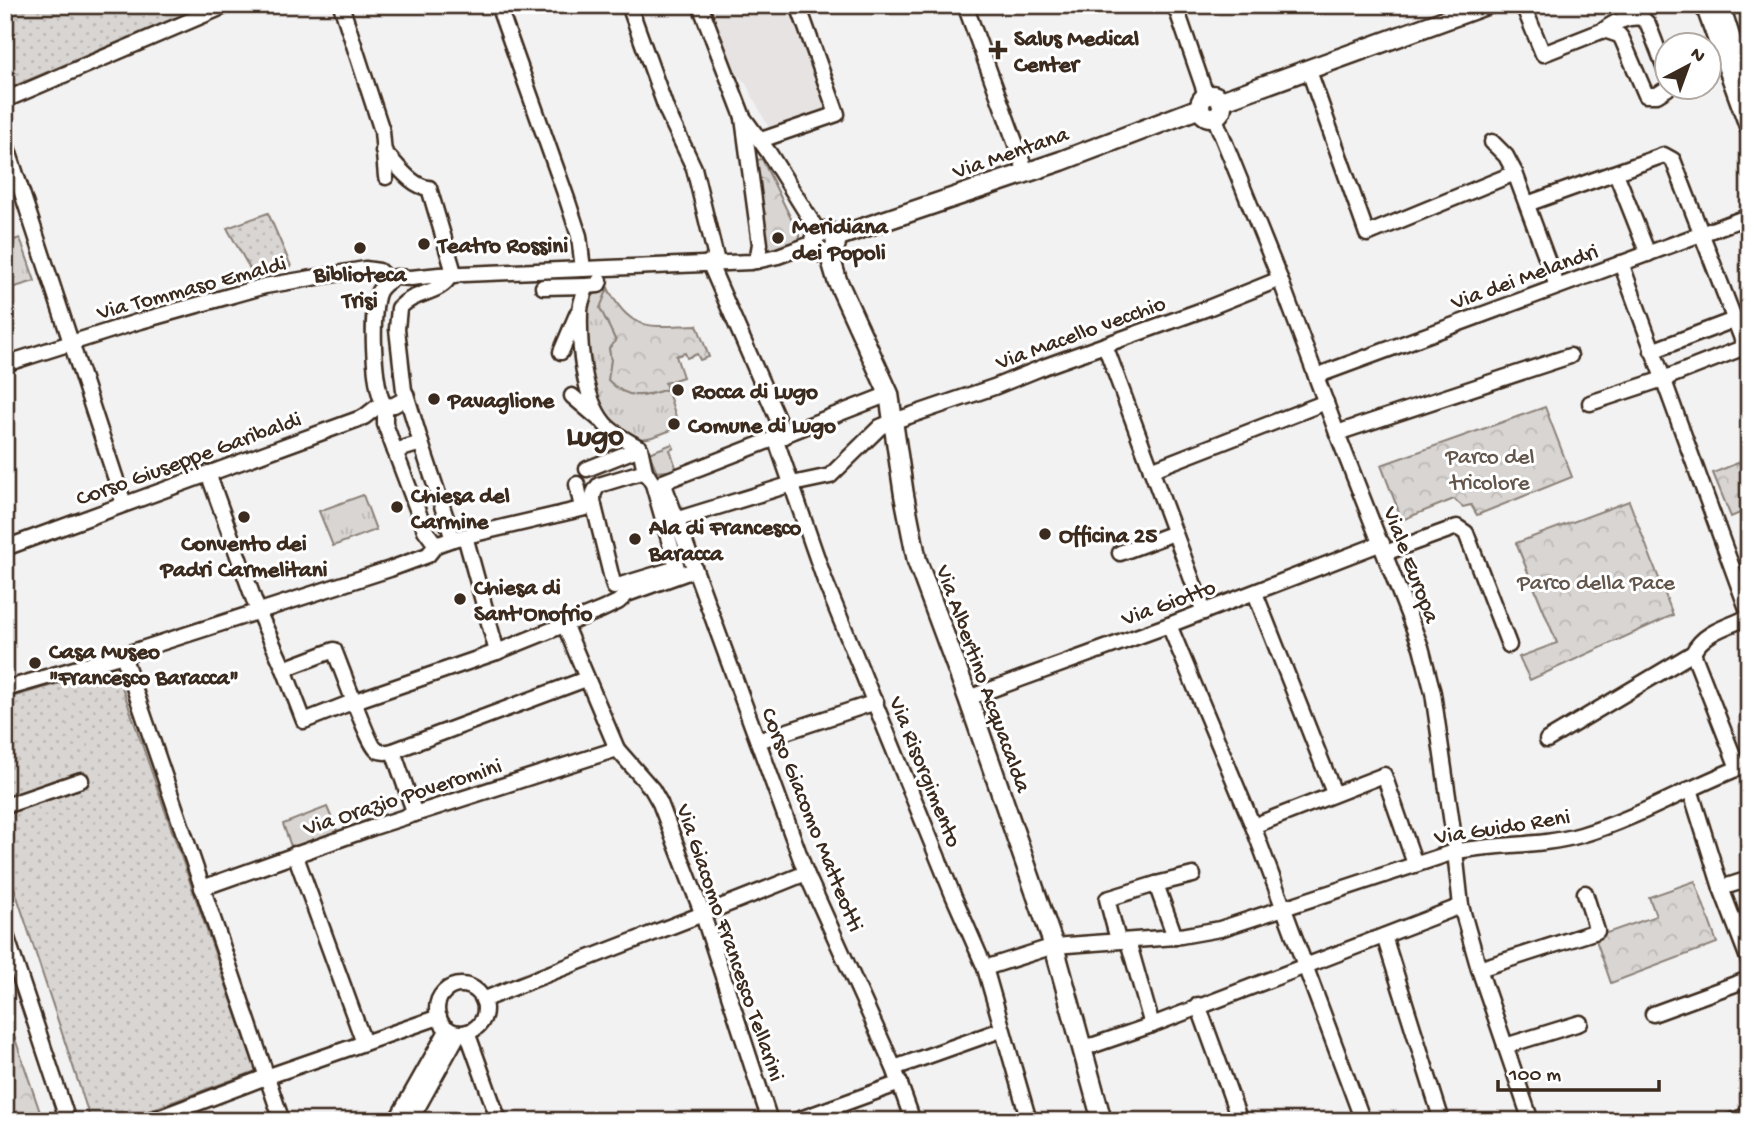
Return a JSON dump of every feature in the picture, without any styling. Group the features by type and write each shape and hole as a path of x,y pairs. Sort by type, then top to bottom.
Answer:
{"main road":[{"name":"Via Mentana","path":"825,241 1026,172 1486,5"},
{"path":"1705,5 1749,126"},
{"path":"1720,5 1749,95"},
{"name":"Via Albertino Acquacalda","path":"825,241 837,280 889,394 917,561 968,698 1054,946 1102,1121"}],"street":[{"path":"5,100 227,5"},
{"path":"341,5 382,131 386,177"},
{"path":"498,5 520,61 575,224 582,249 583,269"},
{"name":"Via Risorgimento","path":"629,5 667,111 694,168 710,262 780,438 792,484 825,581 985,968 1029,1121"},
{"path":"700,5 743,117 760,244 757,261"},
{"path":"761,140 837,114 798,5"},
{"path":"965,5 1026,172"},
{"name":"Viale Europa","path":"1175,5 1210,105 1280,279 1421,648 1433,693 1461,905 1479,969 1531,1121"},
{"path":"1523,5 1543,54 1634,17 1642,18 1652,34"},
{"path":"1604,30 1619,35 1622,39 1646,94 1652,95"},
{"path":"1308,68 1367,234 1515,173"},
{"path":"432,550 385,424 384,404 379,396 374,332 380,290 396,277 757,261 825,241 761,140 743,117"},
{"path":"5,141 124,504"},
{"path":"1492,142 1506,156 1515,173 1557,286"},
{"path":"383,151 413,181 423,188 429,188 453,276"},
{"path":"1527,204 1664,155 1668,156 1673,160 1747,352 1590,403"},
{"path":"1616,173 1648,254"},
{"name":"Via dei Melandri","path":"1316,376 1747,218"},
{"path":"1547,740 1693,653 1698,643 1707,636 1749,616 1622,264"},
{"name":"Via Tommaso Emaldi","path":"5,364 265,286 365,269 379,271 389,281"},
{"path":"453,276 446,284 412,296 399,307 397,329 405,394 421,443 459,538 472,559 497,652"},
{"name":"Via Macello vecchio","path":"675,520 792,484 830,476 880,427 1208,308 1280,279"},
{"path":"543,287 594,284 581,304 561,352"},
{"path":"581,304 583,369 587,390 603,422"},
{"path":"1652,351 1734,320"},
{"path":"1105,345 1204,612"},
{"path":"1337,433 1570,356"},
{"name":"Corso Giuseppe Garibaldi","path":"5,548 363,417 384,404 401,403 405,394"},
{"path":"663,482 889,394"},
{"path":"572,396 611,430 640,449 677,568 614,587"},
{"path":"1151,470 1325,402"},
{"path":"395,451 421,443"},
{"path":"587,469 640,449"},
{"path":"588,507 599,485 645,471 663,482 675,520"},
{"path":"208,473 258,611 304,721 565,626 618,602 627,594 694,570"},
{"path":"578,484 618,602"},
{"path":"5,689 123,655 258,611 459,538 588,507"},
{"name":"Corso Giacomo Matteotti","path":"675,520 806,873 894,1068 913,1121"},
{"name":"Via Giotto","path":"968,698 1383,548 1457,527 1466,533 1509,645"},
{"path":"1120,553 1174,533"},
{"path":"1255,593 1334,793"},
{"path":"1169,625 1253,826 1363,1121"},
{"name":"Via Giacomo Francesco Tellarini","path":"565,626 617,749 652,789 660,803 704,915 765,1119"},
{"path":"284,669 334,650 374,749 393,751 586,679"},
{"path":"1693,653 1744,766"},
{"path":"123,655 282,1121"},
{"path":"758,741 876,702"},
{"name":"Via Orazio Poveromini","path":"202,888 415,814 617,749"},
{"path":"393,751 415,814"},
{"name":"Via Guido Reni","path":"985,968 1054,946 1175,937 1220,929 1454,852 1543,843 1582,835 1744,766"},
{"path":"1253,826 1384,775 1415,864"},
{"path":"5,806 81,780"},
{"path":"1690,789 1721,888 1749,961"},
{"path":"295,855 364,1043"},
{"path":"483,1000 806,873"},
{"path":"1152,1025 1107,898 1193,875"},
{"path":"1721,888 1749,878"},
{"path":"1156,884 1175,937"},
{"path":"1479,969 1597,931 1585,893"},
{"path":"1081,1047 1152,1025 1461,905"},
{"path":"5,932 68,1121"},
{"path":"1384,936 1442,1121"},
{"path":"1653,1014 1749,979"},
{"path":"396,1121 458,1032 475,1029 484,1016 483,1000 473,988 465,985 450,987 445,991 438,1003 439,1017 458,1032 499,1121"},
{"path":"1198,1005 1240,1121"},
{"path":"150,1121 266,1077 439,1017"},
{"path":"1505,1046 1580,1023"},
{"path":"894,1068 1001,1030"},
{"path":"410,1121 458,1032"},
{"path":"795,1121 900,1083"},
{"path":"1732,1121 1749,1115"}],"shaded area":[{"path":"710,5 792,5 829,110 771,132 746,84 732,69 709,14"}],"green space":[{"path":"5,5 206,5 5,90"},
{"path":"762,159 799,235 796,244 767,254 752,161"},
{"path":"268,213 291,266 254,276 227,228"},
{"path":"20,238 35,281 5,290 5,243"},
{"path":"601,288 608,288 601,308 616,341 609,348 609,380 644,396 667,389 678,423 674,429 649,438 633,438 620,432 602,410 593,380 587,316 590,300"},
{"path":"608,288 625,313 634,320 655,326 697,325 709,357 700,360 697,354 687,358 685,353 676,356 683,377 665,383 667,389 643,395 622,391 608,380 611,360 609,348 616,341 600,308"},
{"name":"Parco del tricolore","path":"1545,407 1572,477 1477,515 1471,505 1463,507 1454,499 1402,520 1381,465"},
{"path":"672,444 674,448 670,450 677,470 657,472 649,453"},
{"path":"1745,460 1749,468 1749,509 1731,517 1713,473"},
{"path":"363,495 376,530 333,546 319,511"},
{"name":"Parco della Pace","path":"1629,501 1673,615 1530,680 1519,657 1557,643 1516,543"},
{"path":"115,667 256,1071 121,1121 91,1121 5,860 5,699"},
{"path":"327,807 338,833 292,849 283,824"},
{"path":"1695,881 1717,943 1611,983 1595,937 1656,916 1649,897"},
{"path":"5,1009 43,1121 5,1121"}],"place":[{"name":"Salus Medical Center","path":"998,50"},
{"name":"Meridiana dei Popoli","path":"778,238"},
{"name":"Teatro Rossini","path":"424,244"},
{"name":"Biblioteca Trisi","path":"360,248"},
{"name":"Rocca di Lugo","path":"678,390"},
{"name":"Pavaglione","path":"434,399"},
{"name":"Comune di Lugo","path":"674,424"},
{"name":"Chiesa del Carmine","path":"397,507"},
{"name":"Convento dei Padri Carmelitani","path":"244,517"},
{"name":"Officina 25","path":"1045,534"},
{"name":"Ala di Francesco Baracca","path":"635,539"},
{"name":"Chiesa di Sant'Onofrio","path":"460,599"},
{"name":"Casa Museo \"Francesco Baracca\"","path":"35,663"}],"district":[{"name":"Lugo","path":"595,434"}]}
